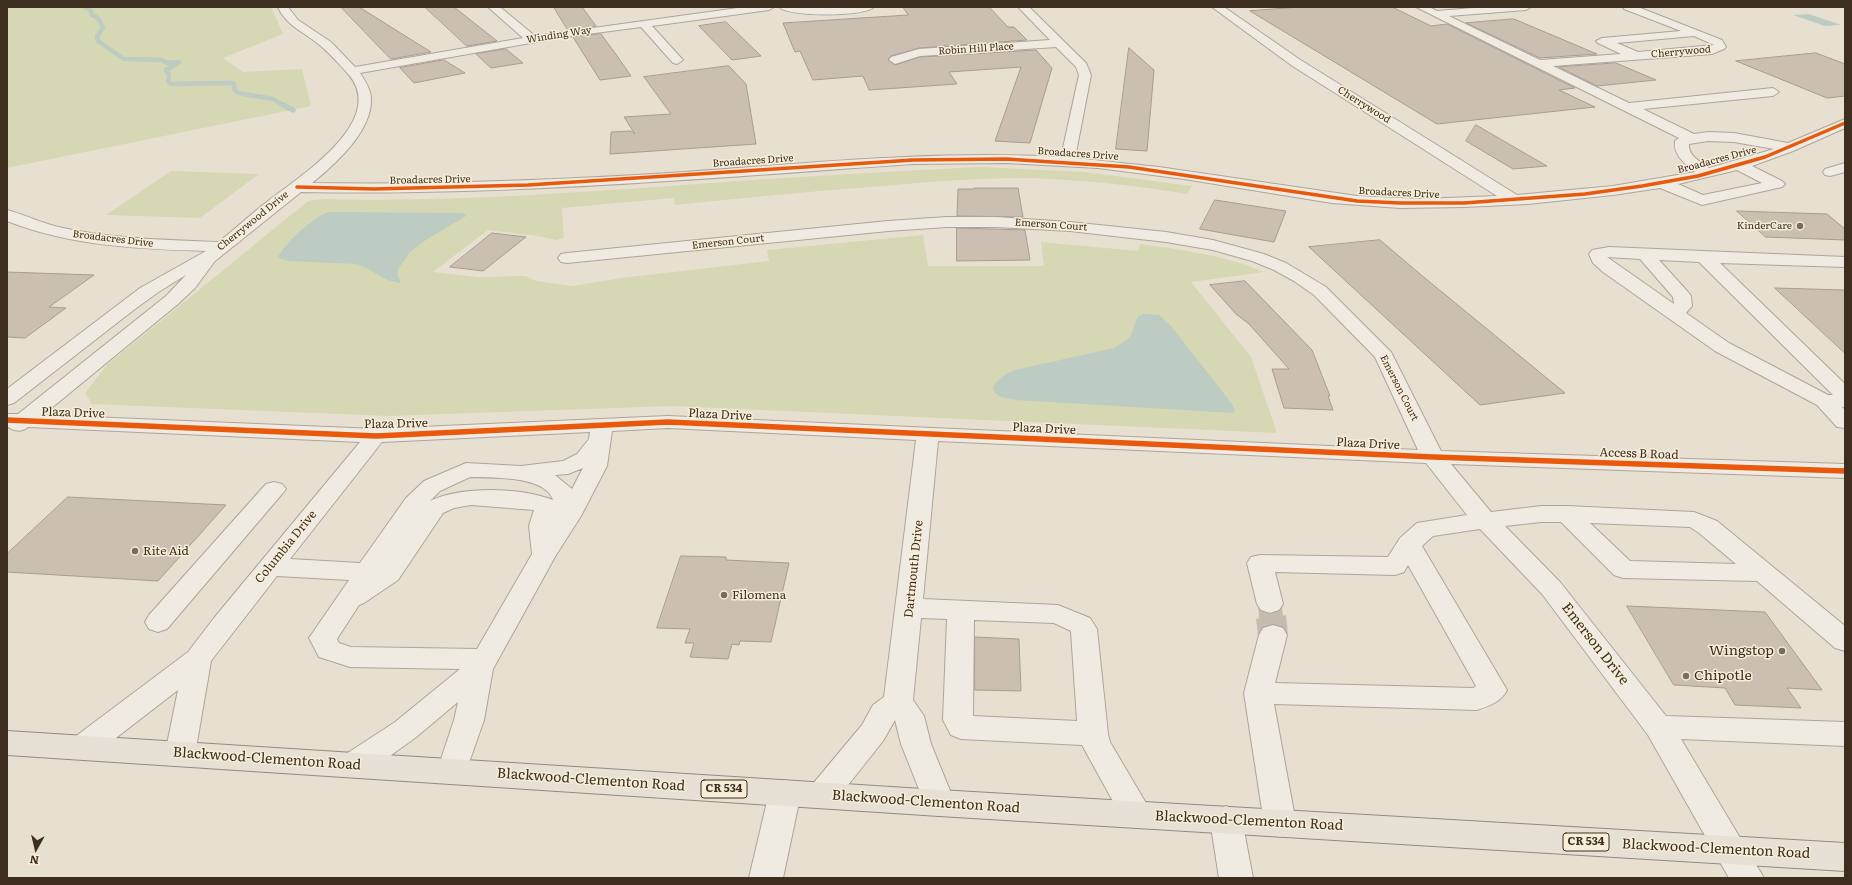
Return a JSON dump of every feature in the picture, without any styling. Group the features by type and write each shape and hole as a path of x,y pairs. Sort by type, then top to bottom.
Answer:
{"main road":[{"name":"Blackwood-Clementon Road","path":"7,743 939,803 1845,856"}],"street":[{"name":"Cherrywood Drive","path":"7,399 147,291 178,271 215,251 339,152 356,130 363,113 364,94 360,84 351,71 326,44 288,17 283,7"},
{"path":"493,7 532,39"},
{"path":"714,7 725,14"},
{"name":"Winding Way","path":"351,71 532,39 769,7"},
{"path":"784,7 795,11 809,12 869,7"},
{"path":"1023,7 1082,66 1085,75 1067,161"},
{"name":"Cherrywood","path":"1217,7 1295,62 1514,200"},
{"path":"1421,7 1691,138"},
{"path":"1436,14 1526,7"},
{"name":"Cherrywood","path":"1539,64 1712,50 1720,47 1718,42 1628,7"},
{"path":"643,23 677,60"},
{"path":"1635,56 1602,41 1696,34"},
{"name":"Robin Hill Place","path":"895,60 919,53 1059,43"},
{"path":"1628,107 1773,92"},
{"name":"Broadacres Drive","path":"297,187 396,190 549,185 935,159 984,158 1067,161 1161,171 1356,200 1430,204 1514,200 1586,194 1661,183 1706,174 1755,161 1845,123"},
{"path":"1706,174 1682,153 1680,146 1682,141 1704,136 1722,137 1787,147"},
{"path":"1661,183 1702,200 1777,184 1738,165"},
{"path":"1830,172 1845,167"},
{"name":"Broadacres Drive","path":"7,215 43,228 91,238 215,251"},
{"name":"Emerson Court","path":"567,258 859,229 946,222 1025,223 1091,228 1175,238 1225,248 1269,261 1304,279 1320,291 1375,345 1390,367 1433,457"},
{"name":"Cherrywood Drive","path":"12,425 172,300 192,280 215,251"},
{"path":"1845,262 1609,252 1598,254 1599,259 1609,268 1722,347 1824,401 1845,422"},
{"path":"1645,254 1682,296 1683,306 1674,313"},
{"path":"1704,257 1845,396"},
{"path":"1824,401 1845,402"},
{"name":"Plaza Drive","path":"12,425 376,436 600,434 668,422 1433,457"},
{"path":"481,664 350,657 329,650 323,638 345,603 414,503 432,486 466,470 517,472 568,467 585,459 600,434"},
{"path":"452,771 469,720 481,664 544,554 569,516 596,466 600,434"},
{"name":"Dartmouth Drive","path":"898,703 910,608 928,434"},
{"name":"Columbia Drive","path":"84,747 198,659 270,566 376,436"},
{"name":"Access B Road","path":"1433,457 1845,471"},
{"name":"Emerson Drive","path":"1433,457 1486,520 1551,588 1658,727 1747,878"},
{"path":"517,472 547,480 562,492 569,516"},
{"path":"158,622 274,489"},
{"path":"345,603 389,574 435,508 445,501 461,498 536,502 546,506 545,515 541,526 544,554"},
{"path":"1270,604 1260,563 1396,566 1409,544 1426,529 1540,514 1694,520 1708,527 1845,641"},
{"path":"1567,514 1623,569 1763,574"},
{"path":"1258,693 1476,699 1493,690 1409,544"},
{"path":"270,566 366,572"},
{"path":"910,608 1058,614 1081,625 1084,629 1093,734 1096,744 1108,768 1137,815"},
{"path":"961,610 958,720 961,727 1093,734"},
{"path":"1273,635 1258,693 1280,823"},
{"name":"Columbia Drive","path":"180,754 198,659"},
{"path":"354,765 405,730 481,664"},
{"path":"822,795 873,734 883,713 898,703 909,716 916,744 939,803"},
{"path":"1658,727 1845,734"},
{"path":"766,878 785,793"},
{"path":"1226,820 1236,878"}],"green space":[{"path":"7,7 271,7 283,34 223,58 243,72 302,69 311,106 7,168"},
{"path":"980,167 1084,172 1192,186 1187,194 1084,181 1022,178 987,179 831,190 675,205 674,198 562,208 564,238 556,240 538,236 488,230 433,272 478,277 525,276 536,281 573,286 621,278 769,261 767,250 923,235 928,266 1044,266 1041,242 1138,251 1140,244 1219,257 1264,272 1191,282 1251,357 1277,433 672,406 389,416 92,404 85,393 108,364 308,201 323,199 366,200 496,197 825,175"},
{"path":"171,171 259,174 200,218 106,215"}],"shaded area":[{"path":"1809,14 1841,25 1825,26 1793,15"},
{"path":"329,212 460,213 465,214 466,216 427,239 410,252 399,268 397,274 401,283 383,278 356,264 289,261 278,258 281,252 300,231 323,214"},
{"path":"1143,314 1159,315 1171,326 1232,404 1235,410 1233,413 1016,400 1001,397 995,393 993,387 998,381 1005,375 1015,370 1114,348 1129,338 1138,316"}],"building":[{"path":"341,7 359,7 431,52 391,59"},
{"path":"425,7 454,7 497,41 467,46"},
{"path":"554,7 582,7 596,26 568,30"},
{"path":"903,7 989,7 1008,27 1014,27 1027,40 919,48 891,56 888,60 895,65 920,57 1036,50 1052,68 1030,143 995,141 1021,67 949,72 957,84 869,90 863,76 813,80 800,51 795,52 783,23 908,15"},
{"path":"1300,7 1392,7 1431,26 1447,24 1575,88 1559,90 1595,107 1437,124 1250,11"},
{"path":"1514,19 1597,54 1540,58 1466,23"},
{"path":"726,22 761,56 732,60 699,26"},
{"path":"601,34 631,76 600,80 573,37"},
{"path":"1129,48 1154,70 1147,151 1116,149"},
{"path":"506,49 523,63 491,68 476,54"},
{"path":"1816,53 1845,64 1845,96 1827,98 1736,61"},
{"path":"444,60 465,73 414,83 400,68"},
{"path":"1616,63 1656,80 1597,86 1559,67"},
{"path":"729,66 746,84 756,144 610,154 611,132 631,131 635,134 624,117 671,114 644,77"},
{"path":"1476,125 1547,166 1513,169 1466,141"},
{"path":"1018,188 1023,217 957,216 958,189"},
{"path":"1215,200 1286,211 1274,242 1200,229"},
{"path":"1737,211 1827,214 1845,229 1845,240 1766,237"},
{"path":"957,228 1025,230 1030,260 957,261"},
{"path":"492,233 526,237 483,271 450,267"},
{"path":"1380,240 1565,393 1480,405 1309,247"},
{"path":"7,272 94,275 49,307 66,308 25,338 7,337"},
{"path":"1245,281 1312,350 1330,396 1328,396 1333,410 1284,408 1272,369 1289,369 1249,324 1236,314 1210,285"},
{"path":"1775,288 1845,290 1845,353"},
{"name":"Rite Aid","path":"68,497 226,505 158,581 7,572 7,554"},
{"name":"Filomena","path":"681,556 726,557 726,560 789,563 771,642 740,641 739,645 732,644 728,659 690,657 694,643 685,643 690,629 657,628"},
{"path":"1627,606 1765,612 1822,690 1787,688 1801,708 1735,705 1725,688 1674,685"},
{"path":"975,637 1019,639 1021,691 975,690"}],"waterway":[{"path":"85,7 91,10 92,15 98,18 103,27 97,37 98,41 124,59 162,60 167,63 179,62 166,70 169,75 168,81 171,84 231,83 234,84 234,89 238,93 273,99 285,106"},
{"path":"285,106 293,110"}],"tunnel":[{"path":"1270,604 1271,618"},
{"path":"1271,617 1273,635"}],"cycle path":[{"path":"297,187 374,189 528,185 913,160 975,158 1036,160 1129,167 1308,195 1378,203 1464,203 1585,194 1670,182 1725,169 1765,157 1845,123"},
{"path":"7,420 376,436 668,422 1433,457 1845,471"}],"place":[{"name":"KinderCare","path":"1800,226"},
{"name":"Rite Aid","path":"135,551"},
{"name":"Filomena","path":"724,595"},
{"name":"Wingstop","path":"1782,651"},
{"name":"Chipotle","path":"1686,676"}]}
